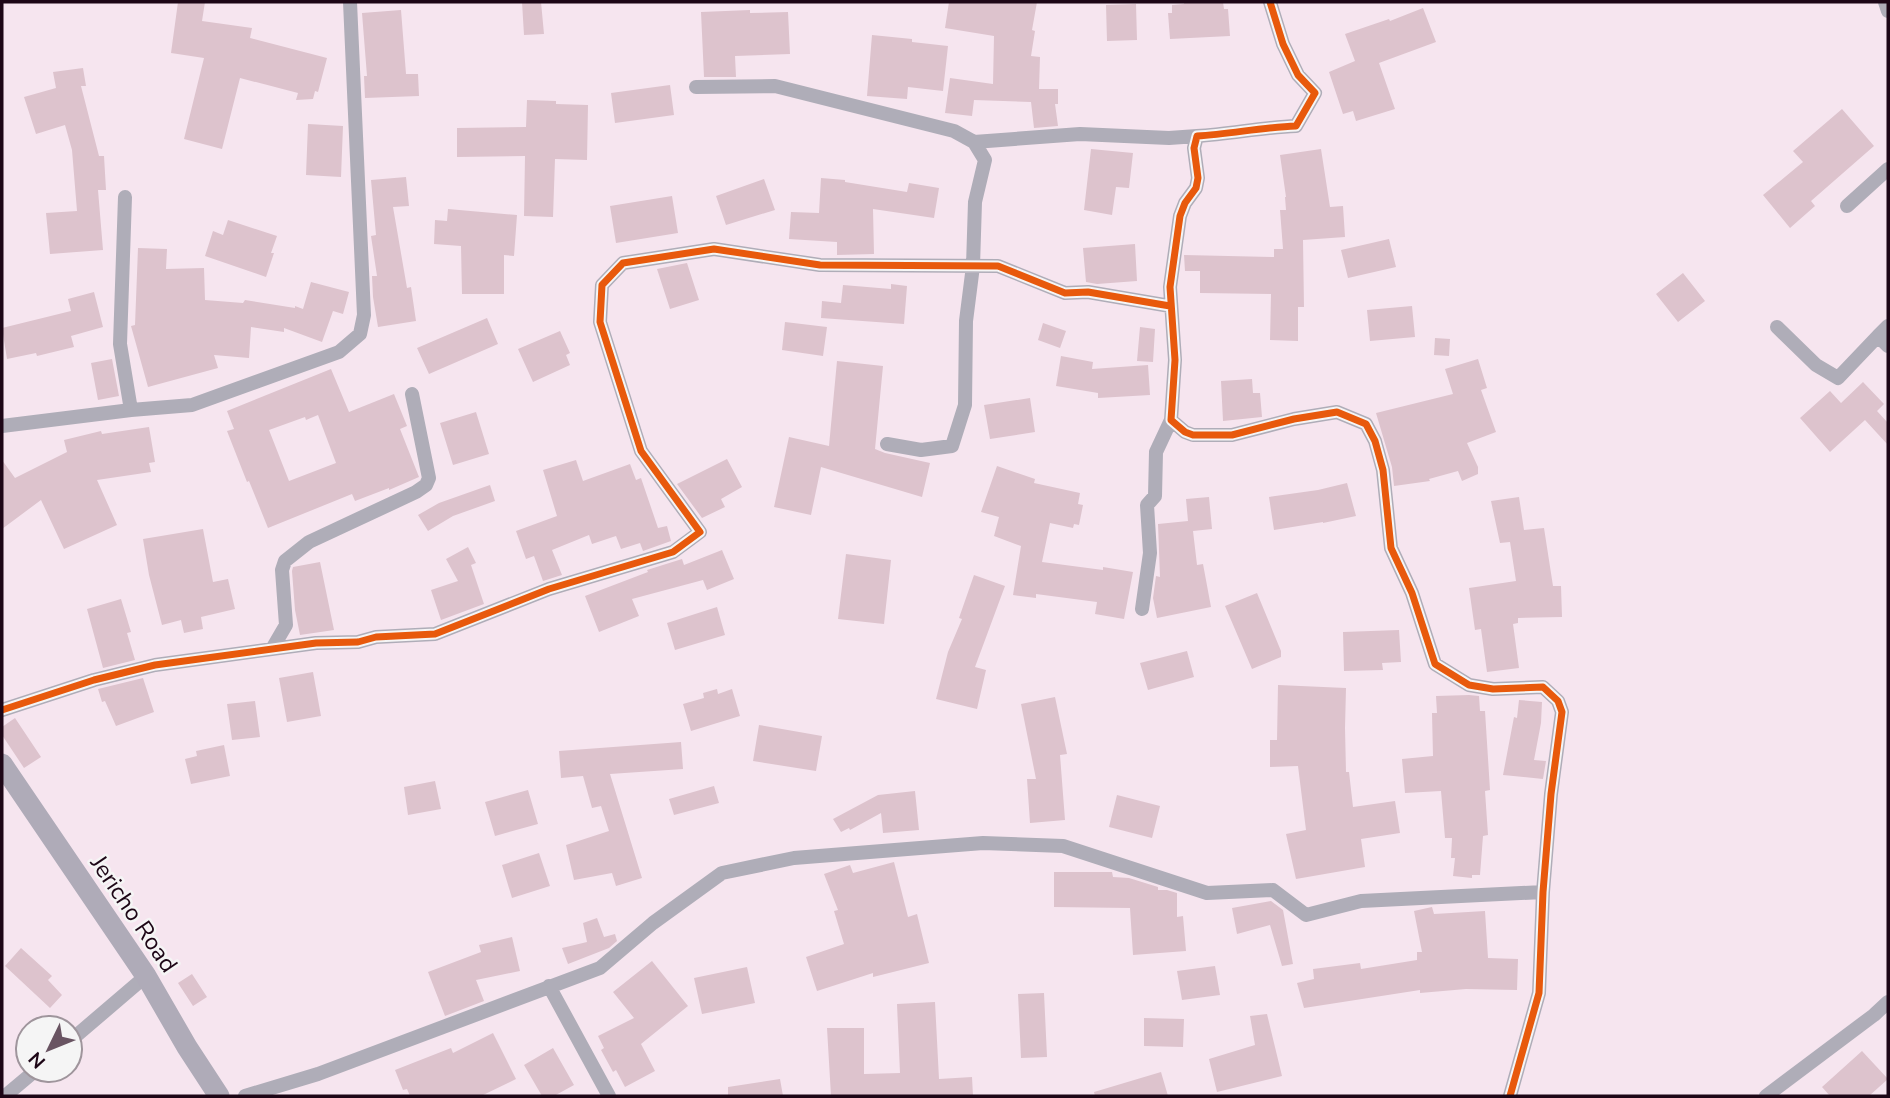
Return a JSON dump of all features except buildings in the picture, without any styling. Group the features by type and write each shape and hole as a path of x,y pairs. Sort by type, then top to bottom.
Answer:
{"street":[{"path":"2,426 192,405 339,352 360,334 364,315 351,2"},
{"path":"974,142 1080,134 1169,138 1233,134 1265,127 1296,125 1315,93 1298,75 1283,44 1270,2"},
{"path":"1885,2 1888,11"},
{"path":"696,87 775,86 954,131 974,142 985,160 975,202 973,266 966,321 965,405 952,446 921,450 887,444"},
{"path":"1142,609 1150,553 1147,505 1155,496 1156,452 1171,420 1175,360 1170,287 1180,216 1185,203 1196,188 1198,178 1194,148 1197,136"},
{"path":"1847,206 1888,169"},
{"path":"125,197 120,344 131,410"},
{"path":"2,710 94,680 155,664 316,643 358,642 376,637 435,634 549,589 673,552 699,532 640,451 600,322 602,285 623,263 713,249 820,265 998,266 1065,293 1088,292 1170,306"},
{"path":"1777,327 1816,365 1838,377 1885,336"},
{"path":"272,649 286,625 282,569 285,561 309,542 426,485 429,478 412,394"},
{"path":"1171,420 1193,435 1232,435 1294,419 1337,412 1366,424 1376,441 1383,470 1391,548 1412,593 1436,664 1468,685 1493,689 1543,687 1558,701 1562,712 1551,794 1539,993 1510,1096"},
{"name":"Jericho Road","path":"2,765 146,976 187,1048 219,1096"},
{"path":"246,1096 317,1074 600,968 653,923 722,873 794,858 983,844 1063,846 1207,893 1273,890 1307,915 1361,901 1543,892"},
{"path":"84,1029 146,976"},
{"path":"550,986 609,1096"},
{"path":"1773,1094 1888,1002"},
{"path":"5,1096 19,1084"}],"cycle path":[{"path":"1270,2 1283,44 1298,75 1315,93 1296,126 1197,136 1194,148 1198,178 1196,188 1185,203 1180,216 1170,287 1175,360 1171,420 1193,435 1232,435 1294,419 1337,412 1366,424 1375,441 1383,470 1391,548 1412,593 1435,664 1469,685 1493,689 1543,687 1558,701 1562,712 1551,794 1539,993 1510,1096"},
{"path":"2,710 94,680 155,665 316,643 358,642 376,637 435,634 549,589 673,552 700,532 641,451 600,322 602,285 623,263 714,249 820,265 998,266 1065,293 1088,292 1170,306"}]}
